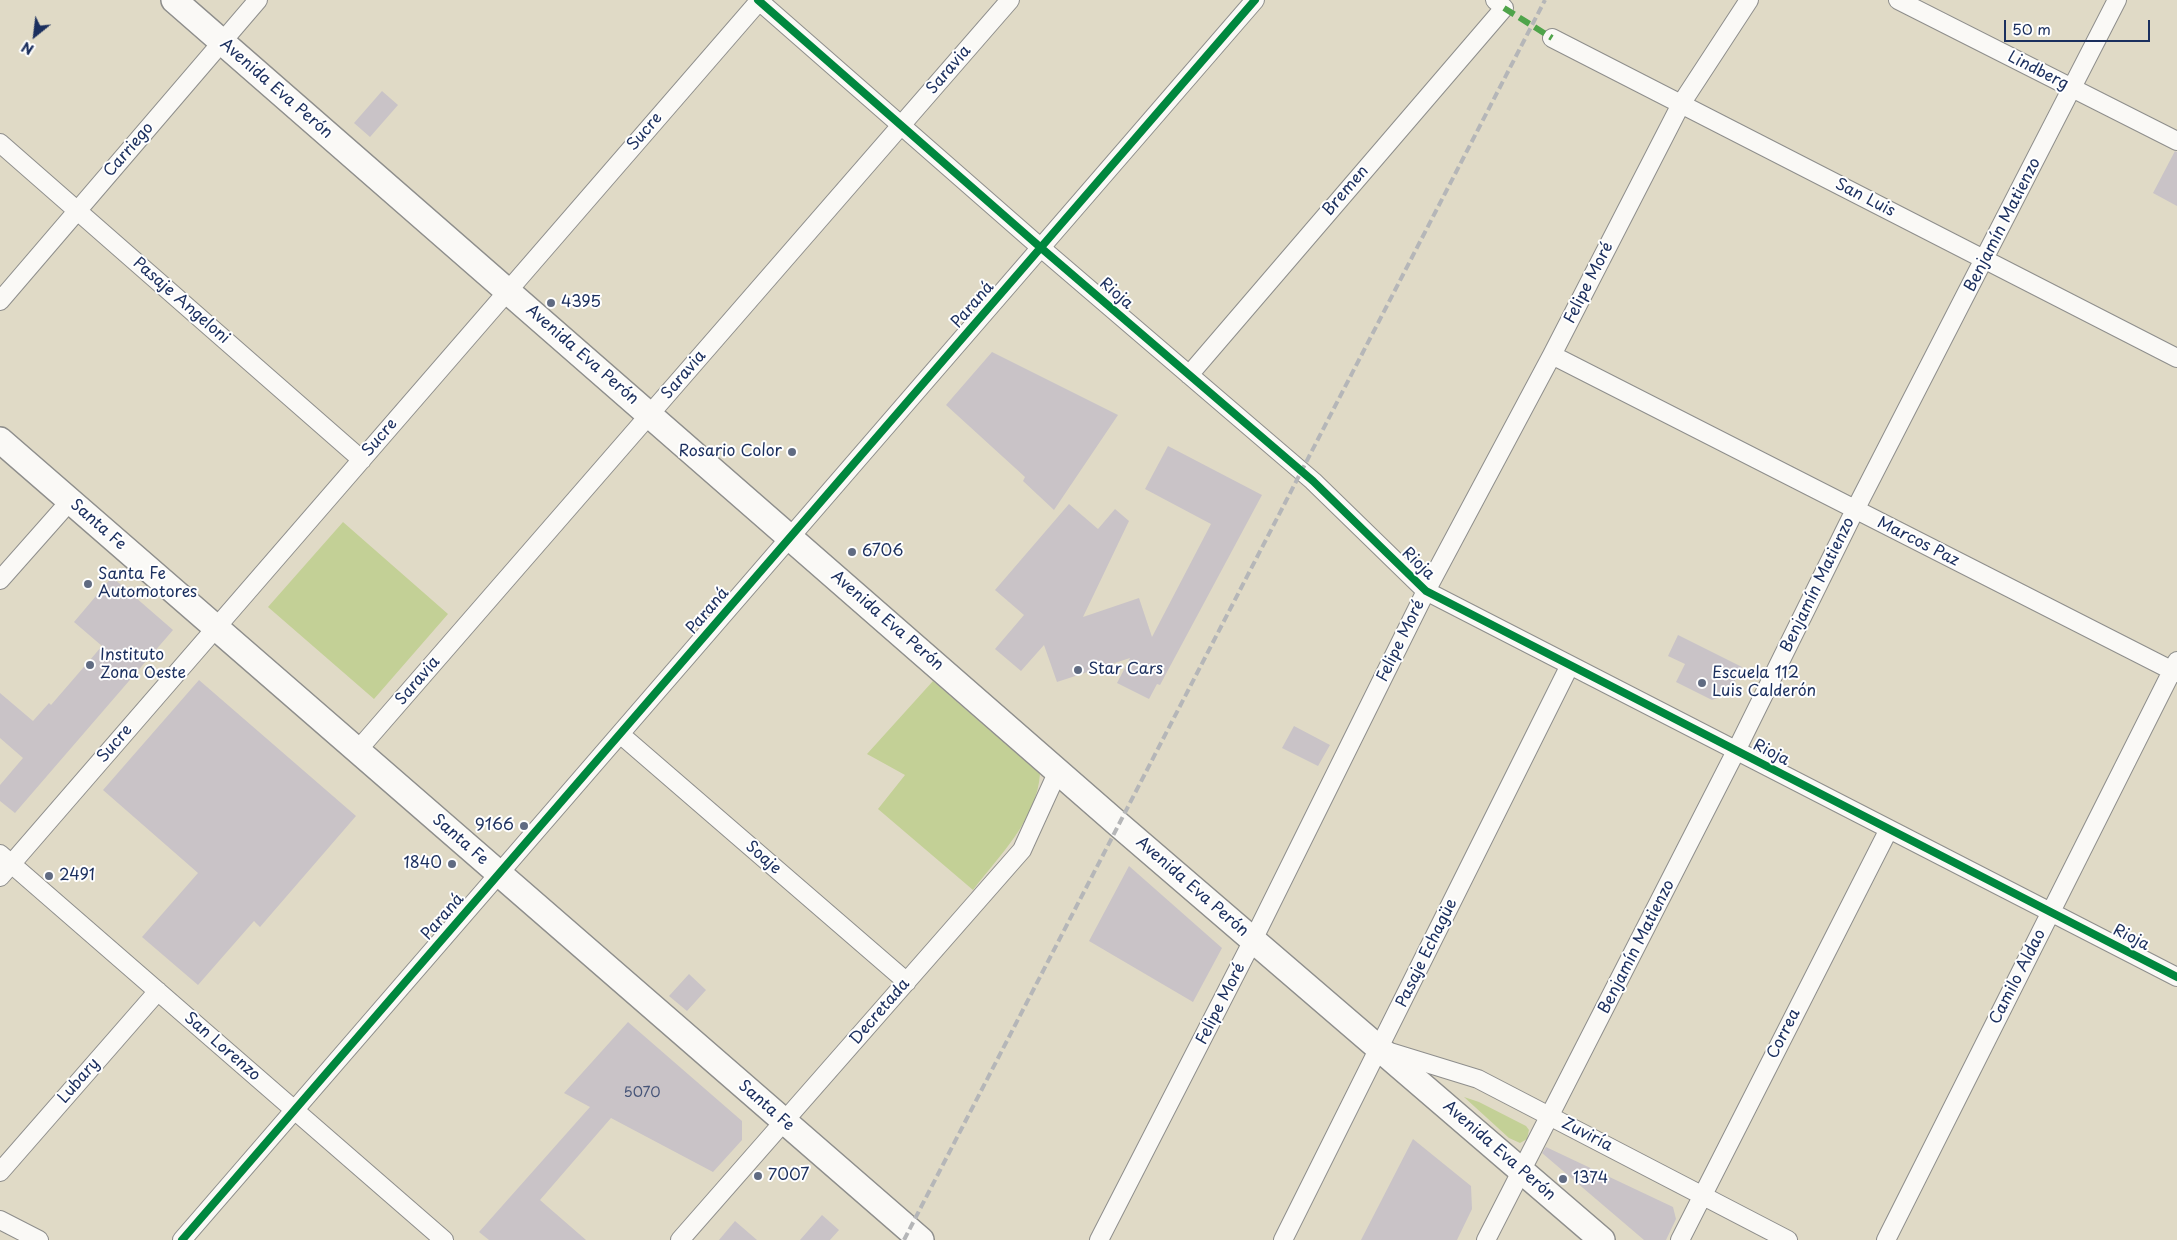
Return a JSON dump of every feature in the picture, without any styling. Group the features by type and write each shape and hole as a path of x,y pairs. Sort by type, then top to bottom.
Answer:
{"main road":[{"name":"Avenida Eva Perón","path":"174,0 1058,771 1602,1240"},
{"name":"Santa Fe","path":"0,440 921,1240"}],"street":[{"name":"Carriego","path":"0,301 258,0"},
{"name":"Rioja","path":"759,0 1040,248 1313,481 1426,592 2177,976"},
{"name":"Sucre","path":"4,865 216,628 759,0"},
{"name":"Saravia","path":"357,751 1010,0"},
{"name":"Paraná","path":"182,1240 1255,0"},
{"name":"Felipe Moré","path":"1100,1240 1253,940 1426,592 1552,355 1681,104 1749,0"},
{"name":"Lindberg","path":"1898,0 2177,141"},
{"name":"Benjamín Matienzo","path":"1486,1240 1736,751 1855,510 2117,0"},
{"name":"Bremen","path":"1189,374 1499,4"},
{"name":"San Luis","path":"1552,38 2177,358"},
{"name":"Pasaje Angeloni","path":"0,143 362,460"},
{"name":"Marcos Paz","path":"1552,355 1855,510 2175,668"},
{"path":"0,580 70,501"},
{"name":"Pasaje Echagüe","path":"1284,1240 1570,665"},
{"name":"Camilo Aldao","path":"1886,1240 2175,668"},
{"name":"Soaje","path":"620,734 907,982"},
{"name":"Decretada","path":"680,1240 1022,850 1058,771"},
{"name":"Correa","path":"1680,1240 1889,829"},
{"name":"San Lorenzo","path":"4,865 158,991 444,1240"},
{"name":"Lubary","path":"0,1172 158,991"},
{"name":"Zuviría","path":"1379,1048 1478,1079 1788,1240"},
{"path":"0,1220 39,1240"}],"green space":[{"path":"343,522 448,614 374,699 268,607"},
{"path":"933,681 1040,774 1032,806 1024,822 1005,850 973,890 878,809 905,775 867,754"},
{"path":"1464,1097 1479,1102 1526,1126 1529,1130 1527,1139 1520,1143 1509,1138"}],"building":[{"path":"382,91 398,105 370,137 354,123"},
{"path":"2175,151 2177,152 2177,206 2153,193"},
{"path":"992,352 1118,415 1054,510 1023,481 1025,477 946,405"},
{"path":"1168,446 1262,495 1160,685 1157,684 1149,699 1117,683 1130,658 1057,682 1044,645 1021,671 995,649 1024,615 995,590 1069,504 1098,529 1115,509 1129,521 1083,617 1139,598 1152,637 1211,524 1145,489"},
{"name":"Instituto Zona Oeste","path":"112,577 173,630 15,813 0,801 0,785 23,758 0,738 0,693 33,721 49,703 51,705 102,646 74,622"},
{"path":"1678,635 1742,667 1728,694 1712,700 1676,682 1685,664 1668,656"},
{"path":"199,680 356,816 260,927 254,921 198,985 142,937 198,873 103,790"},
{"path":"1294,726 1330,745 1318,766 1282,748"},
{"path":"1129,866 1222,948 1193,1002 1089,941"},
{"path":"689,974 706,990 687,1011 669,996"},
{"path":"628,1022 742,1121 742,1140 713,1172 611,1118 540,1200 586,1240 489,1240 479,1232 590,1107 564,1093"},
{"path":"1413,1139 1471,1186 1472,1209 1457,1240 1361,1240"},
{"path":"1546,1147 1673,1207 1676,1219 1666,1240 1644,1240 1542,1153"},
{"path":"822,1215 839,1230 830,1240 800,1240"},
{"path":"735,1221 757,1240 719,1240"}],"railway":[{"path":"904,1240 1545,0"}],"marked path":[{"path":"1504,8 1552,38"}],"cycle path":[{"path":"758,0 1040,247 1313,481 1426,591 2177,977"},
{"path":"182,1240 1255,0"}],"place":[{"name":"4395","path":"551,303"},
{"name":"Rosario Color","path":"792,452"},
{"name":"6706","path":"852,552"},
{"name":"Santa Fe Automotores","path":"88,584"},
{"name":"Instituto Zona Oeste","path":"90,665"},
{"name":"Star Cars","path":"1078,670"},
{"name":"Escuela 112 Luis Calderón","path":"1702,683"},
{"name":"9166","path":"524,826"},
{"name":"1840","path":"452,864"},
{"name":"2491","path":"49,876"},
{"name":"7007","path":"758,1176"},
{"name":"1374","path":"1563,1179"}]}
